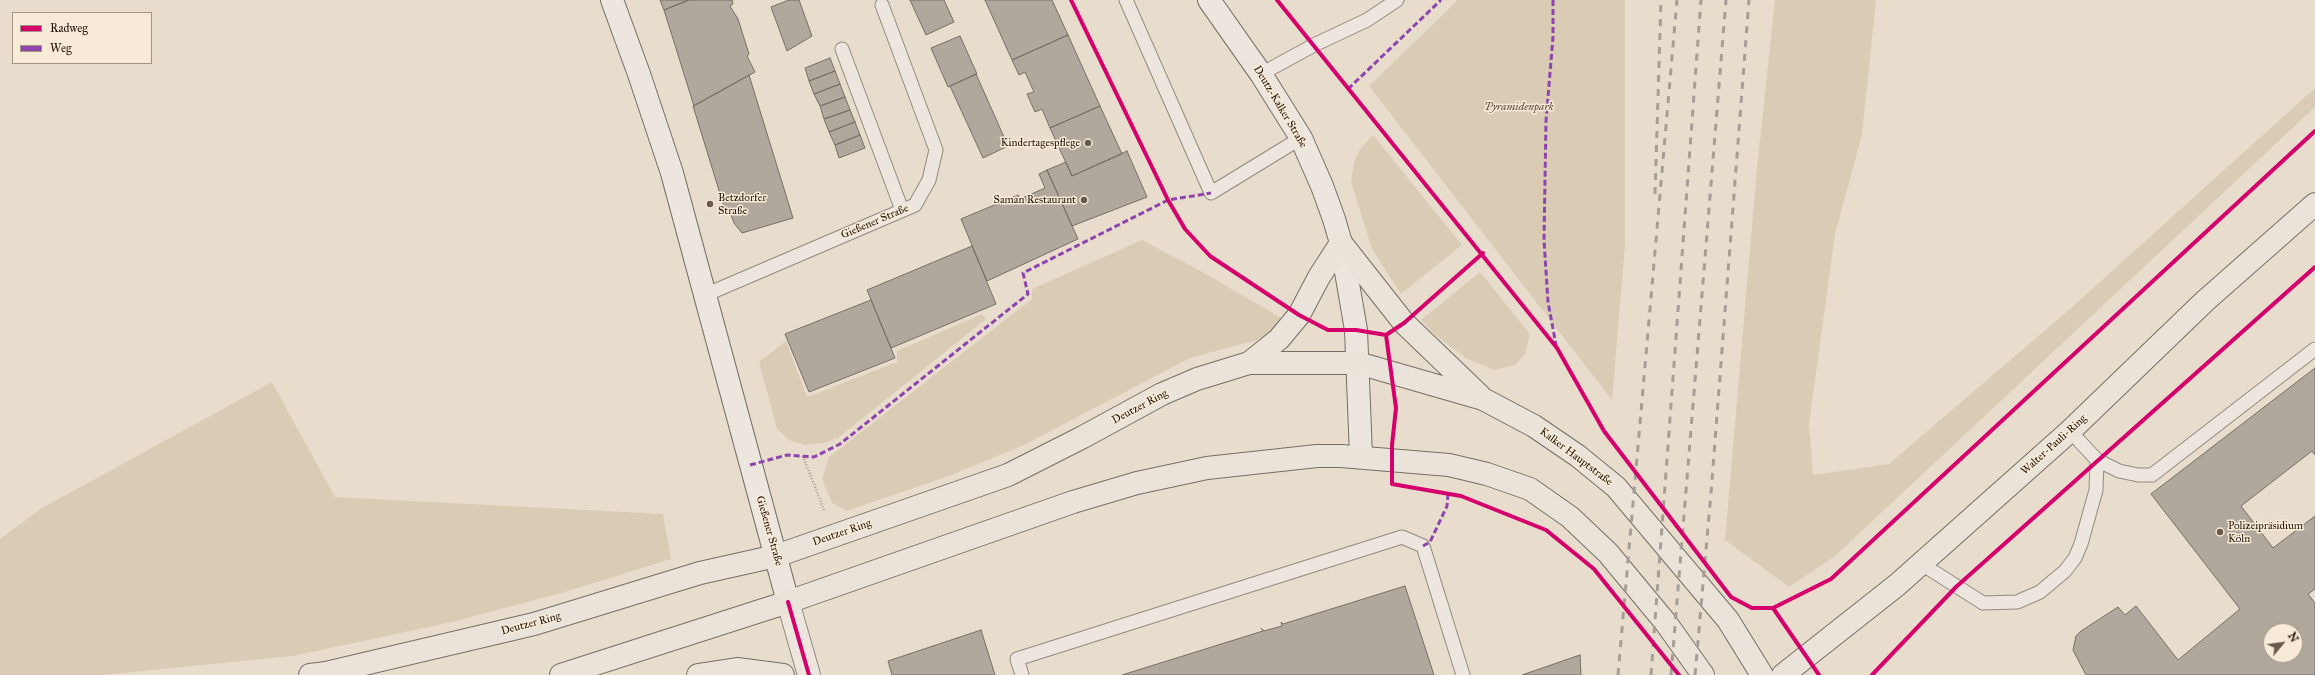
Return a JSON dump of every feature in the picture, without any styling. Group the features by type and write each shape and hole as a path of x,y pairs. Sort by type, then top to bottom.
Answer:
{"main road":[{"name":"Walter-Pauli-Ring","path":"1783,675 1837,633 1920,563 2070,431 2205,301 2315,204"},
{"path":"1249,363 1279,339 1299,315 1319,277 1341,243 1404,323 1483,399"},
{"name":"Deutzer Ring","path":"310,675 326,673 534,624 700,573 776,556 1008,475 1083,437 1162,394 1197,379 1249,363 1358,363"},
{"name":"Kalker Hauptstraße","path":"1358,363 1483,399 1534,426 1578,456 1616,487 1664,542 1728,620 1762,675"},
{"path":"561,675 788,602 1072,502 1137,483 1207,468 1317,456 1361,456 1449,465 1487,474 1530,489 1570,517 1608,553 1666,623 1703,675"},
{"path":"698,675 737,669 783,675"}],"street":[{"name":"Gießener Straße","path":"612,0 639,74 672,173 704,295 809,675"},
{"name":"Deutz-Kalker Straße","path":"1209,0 1261,74 1301,138 1322,186 1341,243 1356,330 1361,456"}],"lane":[{"path":"1126,0 1211,193 1301,138"},
{"path":"1261,74 1314,45 1367,20 1397,0"},
{"name":"Gießener Straße","path":"704,295 915,205 929,180 936,150 882,5"},
{"path":"842,50 902,210"},
{"path":"2070,431 2097,460 2119,471 2138,475 2152,475 2315,349"},
{"path":"1920,563 1983,603 2017,602 2040,592 2064,571 2075,558 2081,544 2096,490 2097,460"},
{"path":"1022,675 1017,659 1402,537 1423,546 1463,675"}],"green space":[{"name":"Pyramidenpark","path":"1458,0 1625,0 1625,245 1612,400 1369,86"},
{"path":"1775,0 1876,0 1862,135 1835,234 1809,424 1813,475 1889,464 2070,309 2315,88 2315,107 1835,556 1789,587 1725,540 1757,168"},
{"path":"1373,135 1462,245 1401,294 1372,249 1351,182 1354,162 1361,148"},
{"path":"1142,240 1206,274 1283,319 1273,330 1257,340 1190,358 1024,445 949,476 846,511 832,503 822,479 829,457 1032,299 1032,289"},
{"path":"1480,272 1530,334 1525,354 1515,365 1494,370 1466,358 1436,336 1421,320"},
{"path":"982,314 986,319 838,438 823,443 805,445 789,440 777,429 759,362 786,341 807,397 897,362 897,351"},
{"path":"272,382 335,497 663,514 671,559 565,592 452,622 293,656 103,675 0,675 0,539 42,508"}],"building":[{"path":"660,0 689,0 664,10"},
{"path":"689,0 732,0 733,4 730,6 738,19 749,54 747,56 755,72 694,106 664,10"},
{"path":"789,0 799,0 812,36 787,51 771,7"},
{"path":"910,0 944,0 954,22 926,35"},
{"path":"985,0 1052,0 1068,35 1012,60"},
{"path":"1068,35 1100,106 1050,128 1042,109 1035,112 1027,94 1034,92 1025,72 1019,75 1012,60"},
{"path":"960,36 977,74 948,87 931,48"},
{"path":"830,58 835,71 809,81 805,68"},
{"path":"835,71 840,84 814,94 809,81"},
{"path":"976,74 1008,146 983,158 950,86"},
{"path":"749,75 793,218 742,233 734,223 730,212 726,213 693,106"},
{"path":"840,84 845,97 820,106 814,94"},
{"path":"845,97 850,110 824,119 820,106"},
{"path":"1100,106 1122,154 1072,176 1050,128"},
{"path":"850,110 855,122 829,132 824,119"},
{"path":"855,122 860,135 835,145 829,132"},
{"path":"860,135 865,148 839,158 835,145"},
{"path":"1127,151 1147,197 1072,226 1047,170 1066,162 1072,176"},
{"path":"1047,170 1078,239 987,281 961,219 1018,195 1020,199 1045,188 1039,174"},
{"path":"972,246 996,304 891,348 867,290"},
{"path":"871,300 895,358 809,392 785,334"},
{"name":"Polizeipräsidium Köln","path":"2315,368 2315,455 2312,451 2241,506 2273,548 2315,516 2315,589 2308,594 2315,603 2315,675 2086,675 2073,650 2076,636 2081,631 2118,607 2125,615 2136,606 2178,660 2240,609 2151,494"},
{"path":"1405,586 1434,675 1122,675 1263,631 1261,628 1264,631 1282,626 1281,622 1283,624"},
{"path":"981,630 995,675 892,675 888,661"},
{"path":"1580,655 1581,675 1522,675"}],"railway":[{"path":"1655,194 1661,0"},
{"path":"1618,675 1677,0"},
{"path":"1651,675 1701,0"},
{"path":"1671,675 1726,0"},
{"path":"1695,675 1711,493 1749,0"}],"marked path":[{"path":"1348,89 1441,0"},
{"path":"1553,0 1553,37 1546,121 1544,240 1548,302 1556,345"},
{"path":"750,465 787,455 814,457 840,444 1028,294 1023,273 1168,200 1211,193"},
{"path":"1423,546 1430,542 1447,506 1448,494"}],"cycle path":[{"path":"1071,0 1168,200 1185,229 1210,256 1299,315 1328,330 1356,330 1386,335 1404,323 1483,253"},
{"path":"1277,0 1557,348 1604,431 1731,597 1752,608 1773,608 1831,579 2315,131"},
{"path":"1872,675 1956,587 2315,267"},
{"path":"1386,335 1396,408 1392,445 1392,484 1461,496 1546,530 1594,569 1679,675"},
{"path":"788,602 809,675"},
{"path":"1773,608 1819,675"}],"place":[{"name":"Kindertagespflege","path":"1088,143"},
{"name":"Saman Restaurant","path":"1084,200"},
{"name":"Betzdorfer Straße","path":"710,204"},
{"name":"Polizeipräsidium Köln","path":"2220,532"}]}
